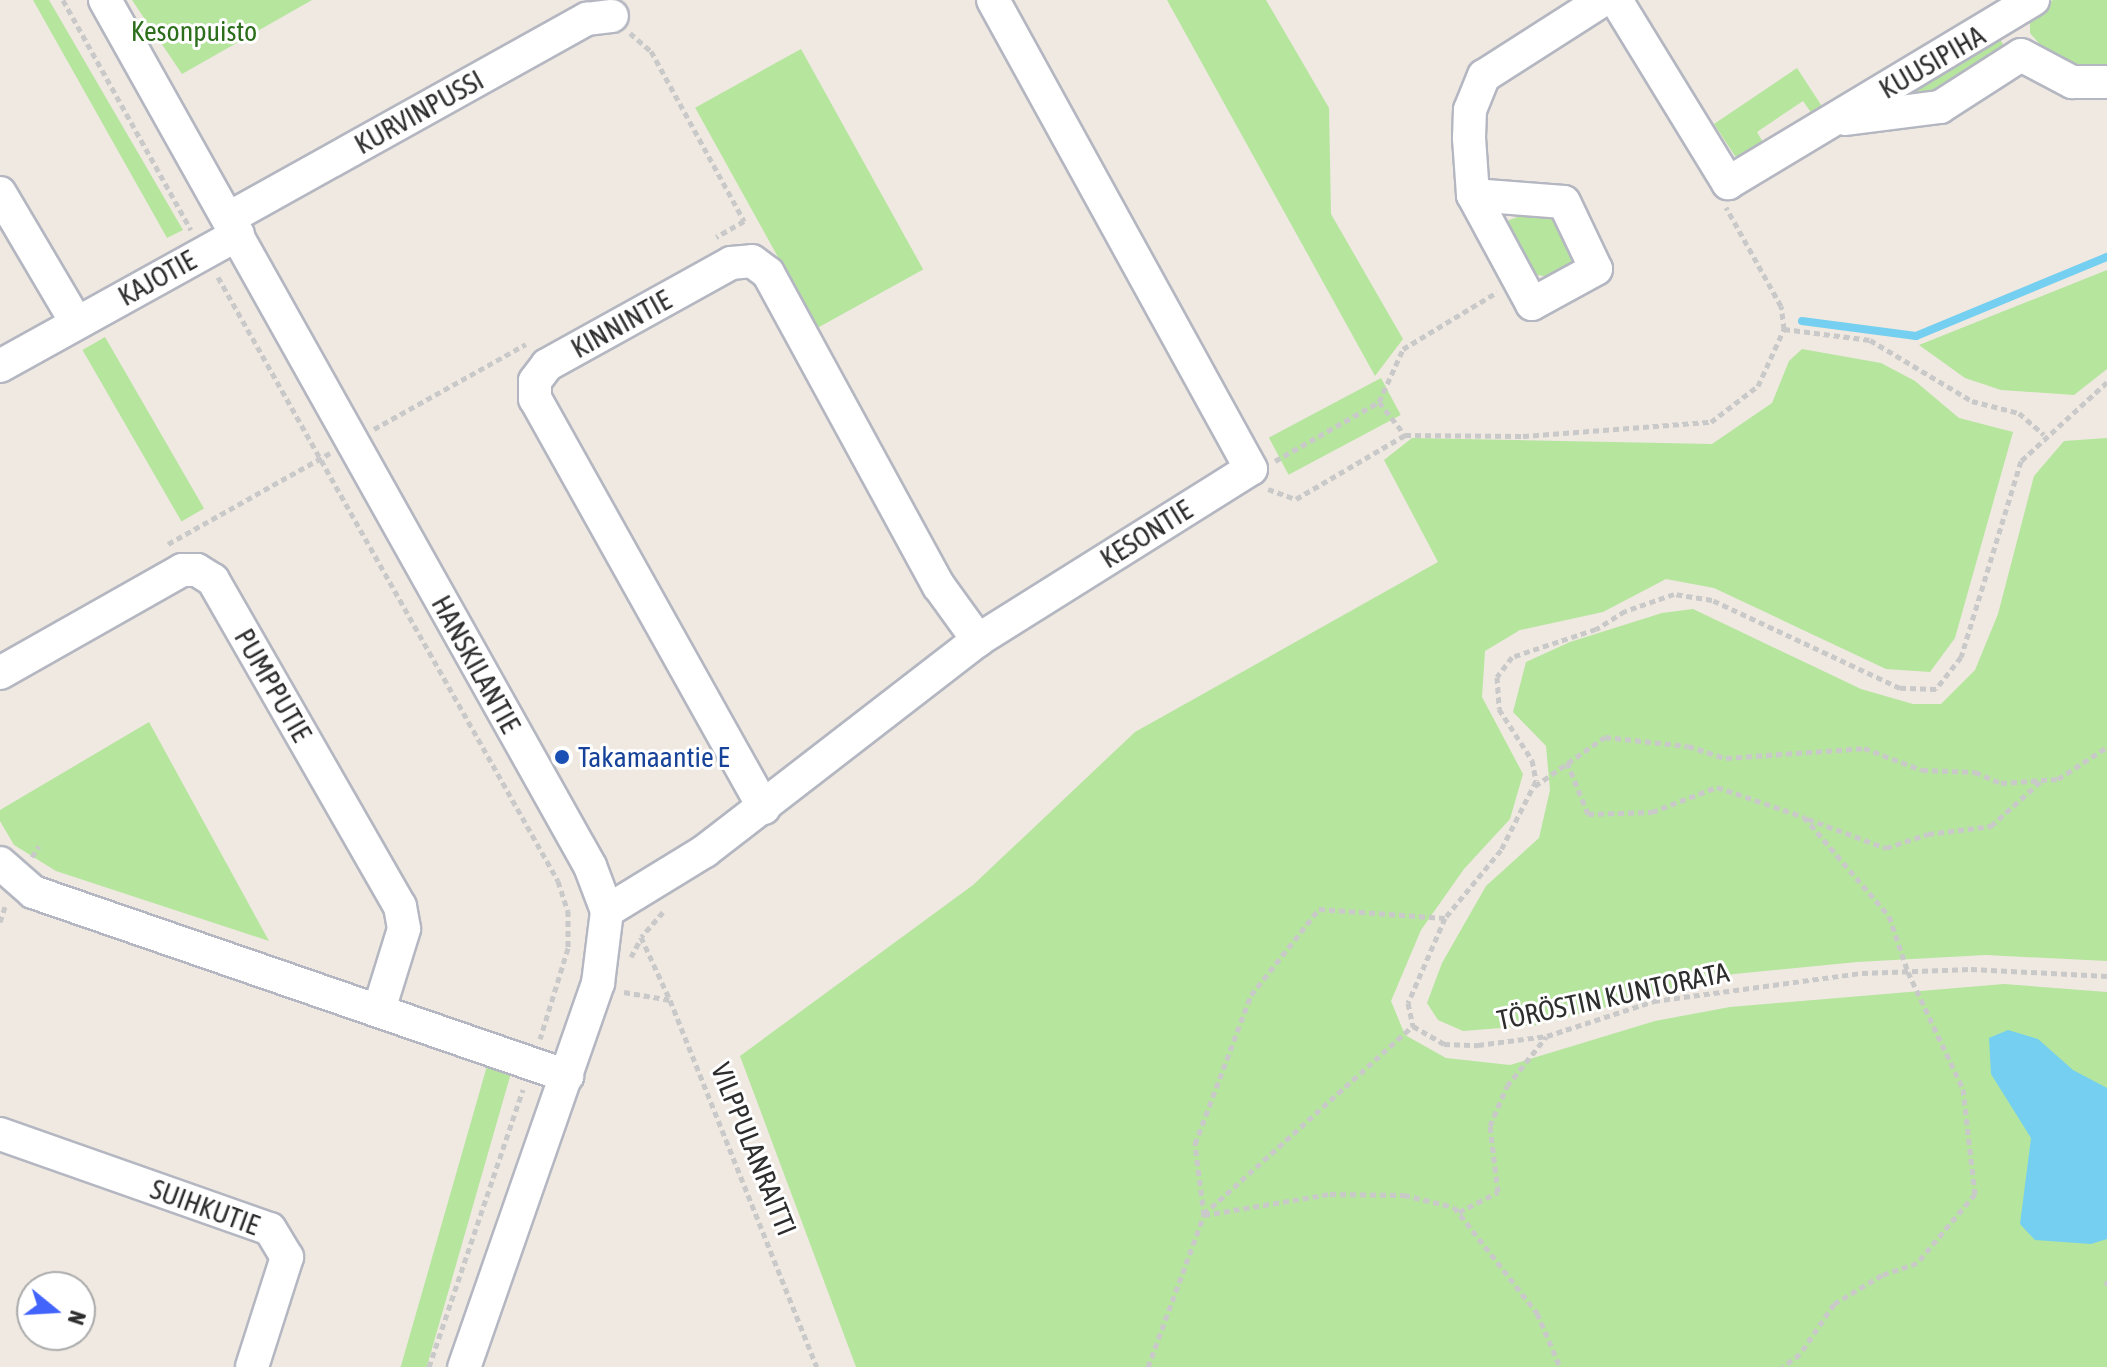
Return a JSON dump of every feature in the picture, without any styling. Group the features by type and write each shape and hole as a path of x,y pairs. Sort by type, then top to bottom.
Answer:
{"street":[{"name":"HANSKILANTIE","path":"105,0 590,866 607,911 604,957 567,1076 464,1367"},
{"path":"993,0 1245,458"},
{"path":"1473,195 1558,198 1598,266 1536,306 1473,195 1469,138 1477,85 1603,0"},
{"path":"1616,0 1728,183"},
{"name":"KUUSIPIHA","path":"1728,183 2033,0"},
{"name":"KURVINPUSSI","path":"233,226 587,19 612,16"},
{"path":"2004,20 2021,55"},
{"name":"KUUSIPIHA","path":"1831,121 1940,107 2021,55 2072,82 2107,82"},
{"path":"0,193 76,322"},
{"name":"KAJOTIE","path":"0,366 204,252 233,226"},
{"name":"KINNINTIE","path":"764,808 535,399 535,381 547,365 731,263 752,261 768,273 939,586 978,640"},
{"name":"KESONTIE","path":"607,911 648,890 764,808 978,640 1251,469 1245,458"},
{"name":"PUMPPUTIE","path":"0,673 182,570 197,570 213,580 400,906 404,929 379,1010"},
{"path":"0,863 33,892 567,1076"},
{"name":"SUIHKUTIE","path":"0,1134 270,1229 287,1257 252,1367"}],"path":[{"path":"63,0 558,881 568,911 568,948 535,1051"},
{"path":"612,16 651,51 744,221 704,243"},
{"path":"1261,487 1296,499 1405,435 1523,436 1711,422 1758,386 1784,329 1781,306 1726,213 1728,183"},
{"path":"1245,458 1265,447 1275,461 1282,459 1379,402 1403,349 1518,279"},
{"path":"1784,329 1870,340 1972,401 2019,413 2044,435"},
{"path":"367,432 534,339"},
{"path":"1534,787 1532,760 1499,709 1497,677 1512,657 1596,629 1625,611 1674,594 1712,600 1900,688 1936,689 1961,657 2021,461 2044,435 2107,382"},
{"path":"1379,402 1405,435"},
{"path":"1204,1215 1413,1026 1408,1003 1445,918 1501,850 1534,787 1605,737 1688,746 1726,758 1864,748 1922,770 1975,772 2001,783 2058,779 2107,747"},
{"path":"1567,762 1588,814 1652,812 1717,787 1886,848 1928,834 1991,826 2042,781"},
{"path":"1782,1367 1800,1354 1834,1304 1882,1275 1917,1263 1975,1194 1963,1089 1908,972 1889,916 1804,817"},
{"name":"VILPPULANRAITTI","path":"672,905 641,937 670,1000 817,1367"},
{"path":"1148,1367 1204,1215 1195,1144 1251,995 1319,909 1445,918"},
{"name":"TÖRÖSTIN KUNTORATA","path":"1413,1026 1444,1044 1547,1036 1654,1001 1908,972 1971,969 2107,976"},
{"path":"616,989 651,1001 670,1000"},
{"path":"1459,1212 1498,1192 1490,1126 1507,1086 1547,1036"},
{"path":"429,1367 528,1077"},
{"path":"1204,1215 1330,1194 1404,1195 1459,1212 1537,1313 1560,1367"},
{"path":"2107,1280 2107,1289"}],"green space":[{"path":"33,0 49,0 183,230 167,238"},
{"name":"Kesonpuisto","path":"132,0 312,0 182,74"},
{"path":"1167,0 1266,0 1329,108 1331,214 1403,339 1375,376"},
{"path":"2053,0 2107,0 2107,69 2083,73 2049,55 2030,33 2030,17"},
{"path":"1998,35 2007,52 1940,95 1913,98 1907,91"},
{"path":"801,49 923,269 817,328 695,108"},
{"path":"1797,68 1825,111 1815,118 1803,101 1757,132 1767,149 1745,159 1735,156 1714,124"},
{"path":"1534,211 1558,216 1577,260 1572,270 1553,278 1533,274 1501,223"},
{"path":"2107,270 2107,369 2074,395 2001,390 1965,378 1919,345"},
{"path":"105,337 204,508 181,521 82,350"},
{"path":"1802,349 1881,363 1915,381 1959,418 2013,432 1955,638 1930,672 1886,669 1714,588 1666,579 1603,612 1520,630 1485,651 1482,697 1523,774 1510,819 1464,869 1421,930 1391,1001 1405,1035 1446,1058 1510,1065 1655,1021 1730,1007 2004,984 2107,992 2107,1367 856,1367 740,1056 973,885 1135,732 1438,562 1384,460 1412,438 1712,444 1772,403 1789,361"},
{"path":"1381,378 1401,415 1289,475 1269,438"},
{"path":"2107,438 2107,961 1986,955 1857,962 1734,974 1537,1025 1463,1031 1438,1020 1427,1003 1442,963 1486,886 1539,838 1550,790 1546,746 1513,712 1526,662 1570,642 1662,613 1693,609 1861,689 1913,704 1941,704 1975,670 1998,614 2034,476 2064,441"},
{"path":"149,722 269,941 56,871 14,845 0,821 0,810"},
{"path":"487,1066 511,1073 427,1367 401,1367"}],"water":[{"path":"2008,1030 2038,1039 2073,1070 2107,1088 2107,1239 2091,1244 2035,1240 2020,1224 2031,1138 1991,1074 1989,1038"}],"waterway":[{"path":"1802,321 1916,336 2107,257"}],"place":[{"name":"Takamaantie E","path":"562,757"}]}
